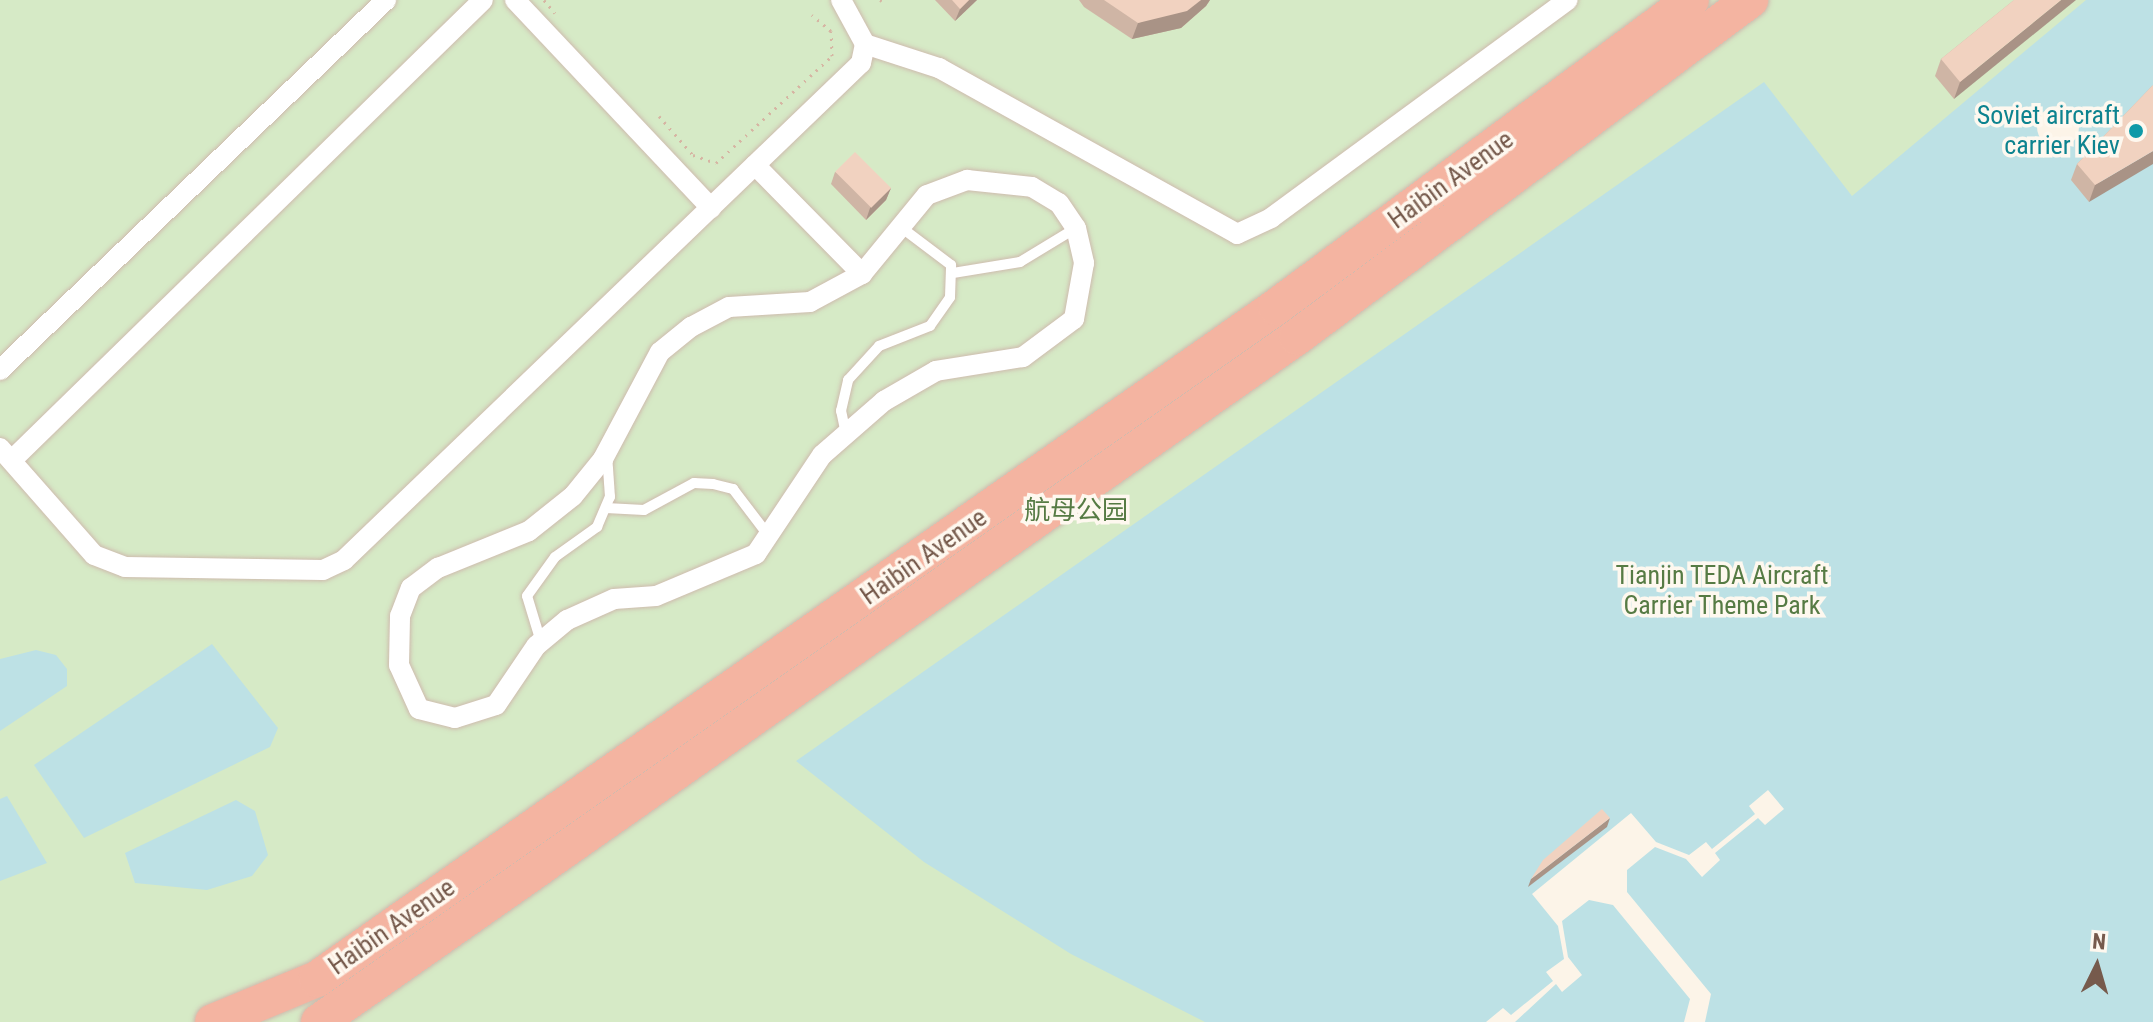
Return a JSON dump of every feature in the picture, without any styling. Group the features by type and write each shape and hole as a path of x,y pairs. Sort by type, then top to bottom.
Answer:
{"highway":[{"name":"Haibin Avenue","path":"213,1022 317,979 1263,317 1691,0"},
{"name":"Haibin Avenue","path":"319,1022 1297,337 1750,0"}],"street":[{"path":"0,370 386,0"},
{"path":"483,0 6,454 94,555 125,567 323,570 344,560 861,63 865,44 841,0"},
{"path":"515,0 711,208"},
{"path":"865,44 939,68 1237,234 1271,218 1568,0"},
{"path":"755,165 862,274"},
{"path":"967,180 1032,187 1059,203 1076,228 1083,289 1074,319 1059,336 1023,357 936,371 846,434 822,455 756,554 724,572 656,596 614,599 567,620 541,642 496,705 455,718 419,709 399,665 400,616 411,588 438,568 529,531 573,496 606,452 660,352 691,327 729,307 810,302 862,274 927,195 967,180"}],"lane":[{"path":"846,434 841,411 848,380 879,346 930,326 950,297 953,273 939,252 902,228"},
{"path":"953,273 1020,262 1076,228"},
{"path":"541,642 528,610 535,578 597,527 606,508 606,452"},
{"path":"606,508 630,513 694,483 713,484 733,489 768,535"}],"path":[{"path":"544,0 555,13"},
{"path":"659,116 693,155 716,163 832,56 831,31 812,15"}],"green space":[{"name":"航母公园","path":"0,0 2153,0 2153,1022 0,1022"}],"water":[{"name":"Tianjin TEDA Aircraft Carrier Theme Park","path":"2086,0 2153,0 2153,1022 1205,1022 1071,954 924,862 796,761 1764,82 1852,196"},
{"path":"212,644 278,728 270,747 84,838 34,765"},
{"path":"36,650 56,655 67,669 67,686 0,731 0,659"},
{"path":"7,796 47,863 0,881 0,799"},
{"path":"236,800 255,811 268,855 252,876 207,890 135,883 125,853"}],"pier":[{"path":"2058,106 2073,112 2079,127 2073,142 2058,148 2043,142 2037,127 2043,112"},
{"path":"1768,790 1784,809 1765,825 1758,818 1715,853 1720,860 1702,877 1686,859 1655,847 1627,870 1627,892 1711,994 1705,1022 1684,1022 1690,999 1613,905 1589,900 1562,921 1568,957 1582,975 1562,992 1556,984 1515,1022 1486,1022 1503,1008 1511,1015 1553,981 1546,972 1564,959 1558,926 1532,894 1631,813 1656,842 1689,855 1706,842 1712,849 1755,814 1749,806"}],"building":[{"path":"952,0 969,0 960,9"},
{"path":"1104,0 1201,0 1187,11 1138,23"},
{"path":"2014,0 2061,0 1960,82 1941,59"},
{"name":"Soviet aircraft carrier Kiev","path":"2153,85 2153,151 2095,185 2077,164"},
{"path":"855,152 891,188 871,208 835,172"},
{"path":"1602,809 1610,818 1531,879 1543,860"}],"place":[{"name":"Soviet aircraft carrier Kiev","path":"2136,131"}]}
